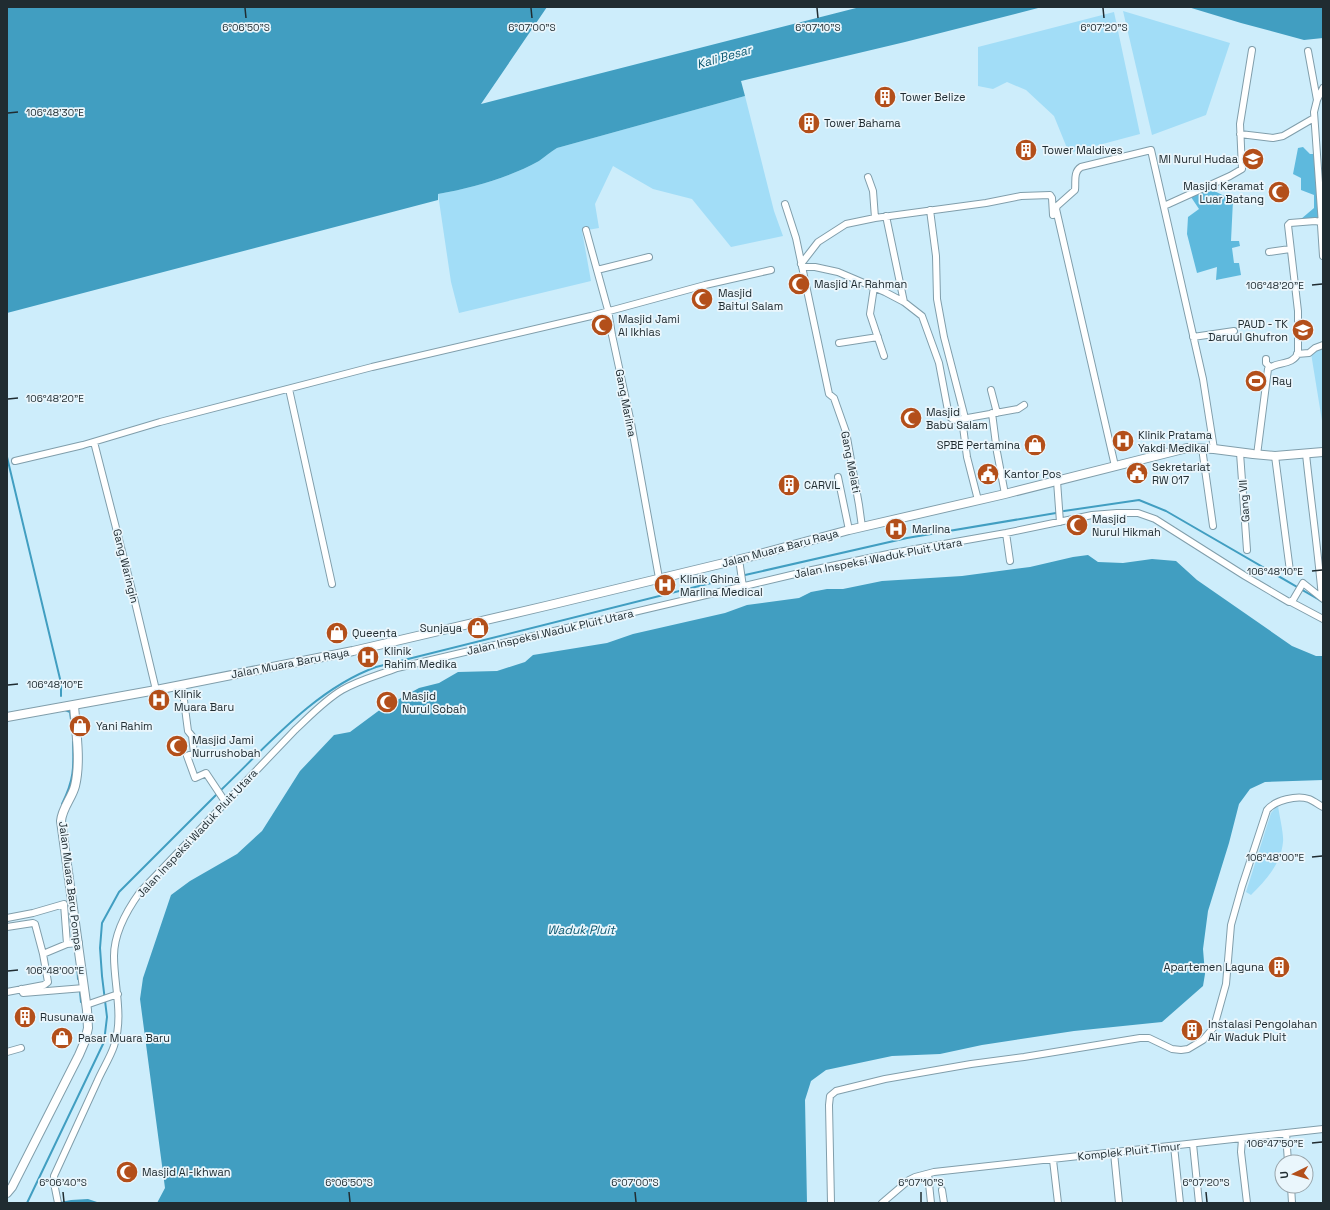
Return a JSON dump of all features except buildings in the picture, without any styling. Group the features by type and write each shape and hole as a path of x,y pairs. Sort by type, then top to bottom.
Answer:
{"street":[{"path":"1164,206 1240,171 1242,165 1240,124 1252,50"},
{"path":"1308,51 1317,100"},
{"path":"1323,88 1314,110 1323,256"},
{"path":"1240,134 1273,138 1283,136 1314,118"},
{"path":"1316,143 1323,141"},
{"path":"1116,466 1072,272 1056,209 1057,206 1075,190 1076,173 1077,169 1081,166 1151,150 1203,379 1214,449"},
{"path":"868,176 872,191 875,218"},
{"path":"1024,405 1018,409 954,420 949,416 939,363 922,316 904,302 874,287 838,272 801,265 818,242 844,225 886,216 1021,196 1050,195 1052,198 1052,213 1058,220"},
{"name":"Gang Melati","path":"785,204 796,238 829,394 834,398 846,432 862,527"},
{"path":"930,210 936,256 937,299 944,337 964,419 967,456 978,500"},
{"path":"886,216 904,302"},
{"path":"1257,455 1268,369 1270,367 1292,361 1297,354 1299,343 1298,312 1287,226 1288,223 1315,222 1322,224"},
{"name":"Gang Marlina","path":"586,230 608,310 631,423 659,578"},
{"path":"1269,252 1290,249"},
{"path":"597,270 649,257"},
{"path":"15,461 94,442 167,420 372,367 592,316 608,310 705,285 771,270"},
{"path":"874,287 870,310 884,356"},
{"path":"1194,337 1234,331"},
{"path":"839,342 878,337"},
{"path":"1297,354 1309,353 1314,348 1323,345"},
{"path":"1266,359 1266,363 1270,367"},
{"path":"289,389 332,584"},
{"path":"991,390 995,413 997,452 1005,494"},
{"name":"Gang Waringin","path":"94,442 156,690"},
{"name":"Jalan Muara Baru Raya","path":"7,717 74,706 360,649 550,605 739,559 849,530 1005,494 1187,448 1214,449 1275,456 1323,452"},
{"path":"1202,448 1213,526"},
{"name":"Gang VII","path":"1240,452 1247,550"},
{"path":"1306,454 1322,598"},
{"path":"1275,456 1290,571"},
{"path":"838,477 849,530"},
{"path":"1057,480 1060,522"},
{"name":"Jalan Inspeksi Waduk Pluit Utara","path":"58,1202 54,1176 114,1047 119,1020 115,995 114,956 115,943 123,918 140,892 295,730 322,705 342,690 397,668 812,570 1092,515 1118,513 1138,513 1156,519 1245,576 1323,619"},
{"path":"1006,533 1010,560"},
{"path":"739,559 743,587"},
{"path":"1291,602 1302,584 1305,583 1322,598"},
{"path":"182,685 188,731 192,736 194,753 187,756 195,778 206,773 226,803"},
{"name":"Jalan Muara Baru Pompa","path":"7,1193 15,1181 79,1055 85,1041 88,1028 84,988 61,821 75,787 76,739 74,706"},
{"path":"831,1203 829,1105 830,1096 836,1091 885,1079 971,1064 1140,1038 1149,1038 1172,1049 1180,1050 1188,1049 1203,1040 1214,1027 1218,1014 1226,984 1231,925 1267,810 1274,804 1285,800 1303,798 1323,807"},
{"path":"7,918 33,913 64,904 67,944"},
{"path":"7,927 33,923 35,924 43,954 48,982 44,985 7,992"},
{"path":"43,954 67,944 77,943"},
{"path":"21,989 23,993 84,988"},
{"path":"86,1005 115,995"},
{"path":"7,1052 21,1048"},
{"name":"Komplek Pluit Timur","path":"882,1203 903,1184 915,1177 931,1173 1323,1129"},
{"path":"1286,1133 1287,1154"},
{"path":"1242,1139 1241,1152 1247,1203"},
{"path":"1193,1144 1199,1203"},
{"path":"1174,1146 1180,1203"},
{"path":"1114,1153 1119,1203"},
{"path":"1053,1160 1058,1203"},
{"path":"931,1173 932,1203"},
{"path":"942,1190 944,1203"}],"shaded area":[{"path":"1123,11 1230,43 1206,115 1152,135"},
{"path":"1114,12 1140,134 1069,153 1054,116 1026,90 1007,82 993,89 978,86 978,47"},
{"path":"745,96 774,211 783,236 731,247 692,199 653,189 613,166 595,204 599,228 582,231 591,281 459,313 451,282 438,194 464,189 503,177 539,161 557,148"},
{"path":"1303,147 1310,154 1314,154 1320,218 1301,219 1314,208 1314,195 1301,190 1301,178 1293,174 1298,148"},
{"path":"1210,189 1233,200 1231,241 1239,241 1240,246 1232,248 1234,263 1239,263 1241,275 1216,280 1217,267 1197,273 1187,234 1188,217 1199,209 1191,197"},
{"path":"1323,343 1323,427 1310,347"},
{"path":"1278,805 1283,834 1282,850 1272,871 1251,895 1246,892 1271,813"}],"water":[{"name":"Kali Besar","path":"7,7 547,7 481,104 860,7 1042,7 905,42 741,81 745,96 557,148 539,161 503,177 464,189 438,194 438,200 7,313"},
{"path":"1188,7 1323,7 1323,38 1304,40"},
{"name":"Waduk Pluit","path":"1088,555 1098,562 1123,563 1152,559 1176,561 1197,580 1292,646 1316,656 1323,656 1323,780 1265,782 1250,789 1239,804 1229,843 1208,911 1203,949 1205,974 1203,986 1162,1022 1074,1031 982,1045 940,1054 892,1056 826,1070 811,1081 805,1100 807,1203 157,1203 165,1188 140,999 143,978 171,895 190,881 237,854 262,831 300,771 334,735 350,732 381,709 419,688 439,683 458,672 497,671 525,662 533,655 607,643 633,634 725,613 747,605 799,598 811,592 827,589 843,589 882,581 962,576 1030,567"},
{"path":"88,1199 100,1203 55,1203 71,1200"}],"waterway":[{"path":"7,457 61,683 61,696"},
{"path":"1064,511 1139,500 1166,511 1323,602"},
{"path":"745,575 907,538 1056,513"},
{"path":"221,790 293,720 312,704 333,689 376,667 739,576"},
{"path":"65,710 70,712 71,720"},
{"path":"62,804 71,781 73,742"},
{"path":"27,1203 104,1042 107,1017 100,948 102,923 119,892 216,795"},
{"path":"77,964 78,979"},
{"path":"80,992 81,1002"}],"place":[{"name":"Tower Belize","path":"885,97"},
{"name":"Tower Bahama","path":"809,123"},
{"name":"Tower Maldives","path":"1026,150"},
{"name":"MI Nurul Hudaa","path":"1253,159"},
{"name":"Masjid Keramat Luar Batang","path":"1279,192"},
{"name":"Masjid Ar Rahman","path":"799,284"},
{"name":"Masjid Baitul Salam","path":"702,299"},
{"name":"Masjid Jami Al Ikhlas","path":"602,325"},
{"name":"PAUD - TK Daruul Ghufron","path":"1303,330"},
{"name":"Ray","path":"1256,381"},
{"name":"Masjid Babu Salam","path":"911,418"},
{"name":"Klinik Pratama Yakdi Medikal","path":"1123,441"},
{"name":"SPBE Pertamina","path":"1035,445"},
{"name":"Sekretariat RW 017","path":"1137,473"},
{"name":"Kantor Pos","path":"988,474"},
{"name":"CARVIL","path":"789,485"},
{"name":"Masjid Nurul Hikmah","path":"1077,525"},
{"name":"Marlina","path":"896,529"},
{"name":"Klinik Ghina Marlina Medical","path":"665,585"},
{"name":"Sunjaya","path":"478,628"},
{"name":"Queenta","path":"337,633"},
{"name":"Klinik Rahim Medika","path":"368,657"},
{"name":"Klinik Muara Baru","path":"159,700"},
{"name":"Masjid Nurul Sobah","path":"387,702"},
{"name":"Yani Rahim","path":"80,726"},
{"name":"Masjid Jami Nurrushobah","path":"177,746"},
{"name":"Apartemen Laguna","path":"1279,967"},
{"name":"Rusunawa","path":"25,1017"},
{"name":"Instalasi Pengolahan Air Waduk Pluit","path":"1192,1030"},
{"name":"Pasar Muara Baru","path":"62,1038"},
{"name":"Masjid Al-Ikhwan","path":"127,1172"}]}
